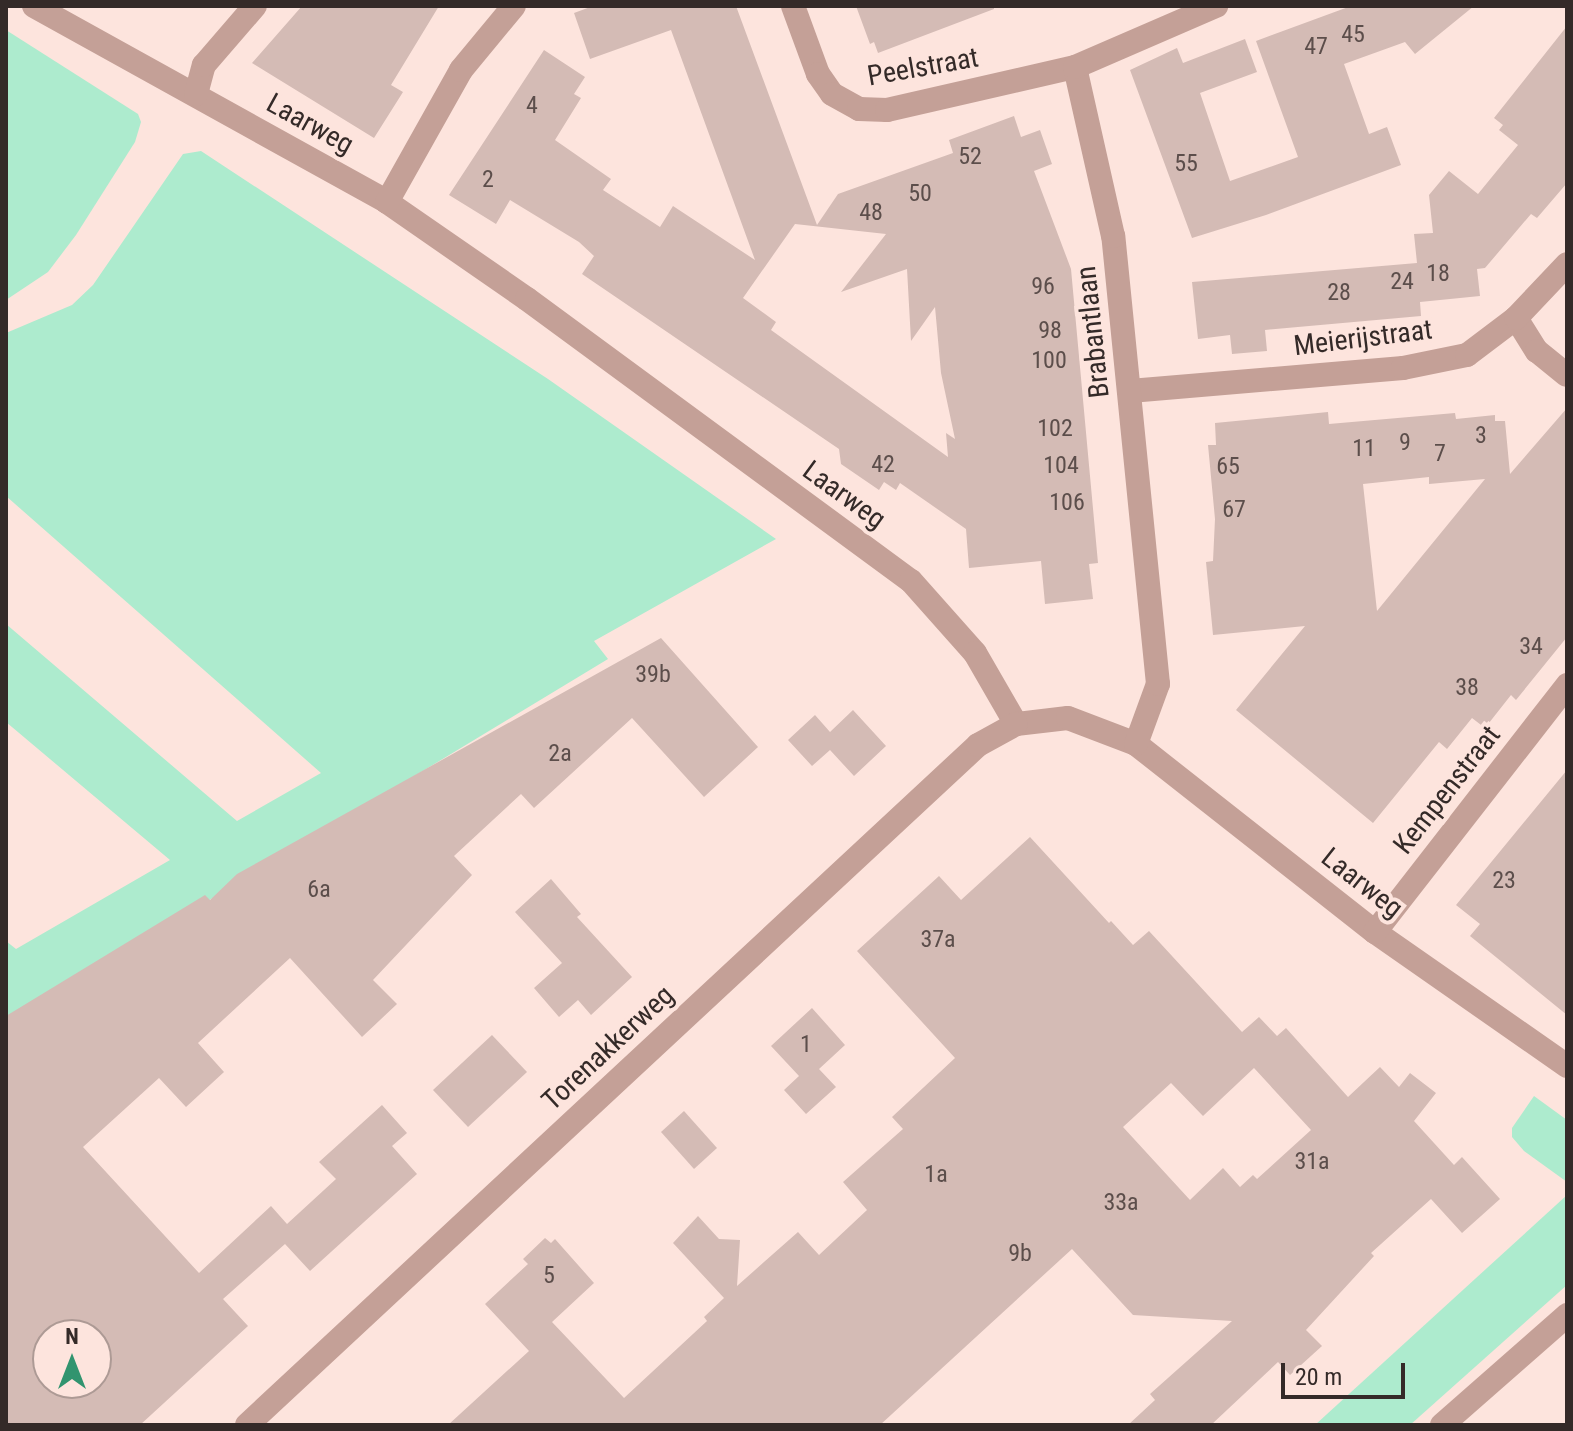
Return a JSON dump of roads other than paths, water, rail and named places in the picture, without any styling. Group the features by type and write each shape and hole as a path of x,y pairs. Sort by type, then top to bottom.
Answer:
{"street":[{"name":"Laarweg","path":"34,6 387,202 527,299 911,581 975,653 1016,724 1068,718 1136,744 1375,932 1567,1066"},
{"path":"196,94 204,65 255,6"},
{"path":"387,202 461,70 514,6"},
{"name":"Peelstraat","path":"793,6 818,74 832,94 859,109 887,110 1075,67"},
{"path":"1075,67 1216,6"},
{"name":"Brabantlaan","path":"1075,67 1113,236 1158,684 1136,744"},
{"name":"Meierijstraat","path":"1130,391 1403,368 1467,355 1516,318 1567,264"},
{"path":"1516,318 1537,351 1567,375"},
{"name":"Kempenstraat","path":"1375,932 1567,685"},
{"name":"Torenakkerweg","path":"247,1425 978,745 1016,724"},
{"path":"1442,1425 1567,1315"}]}
